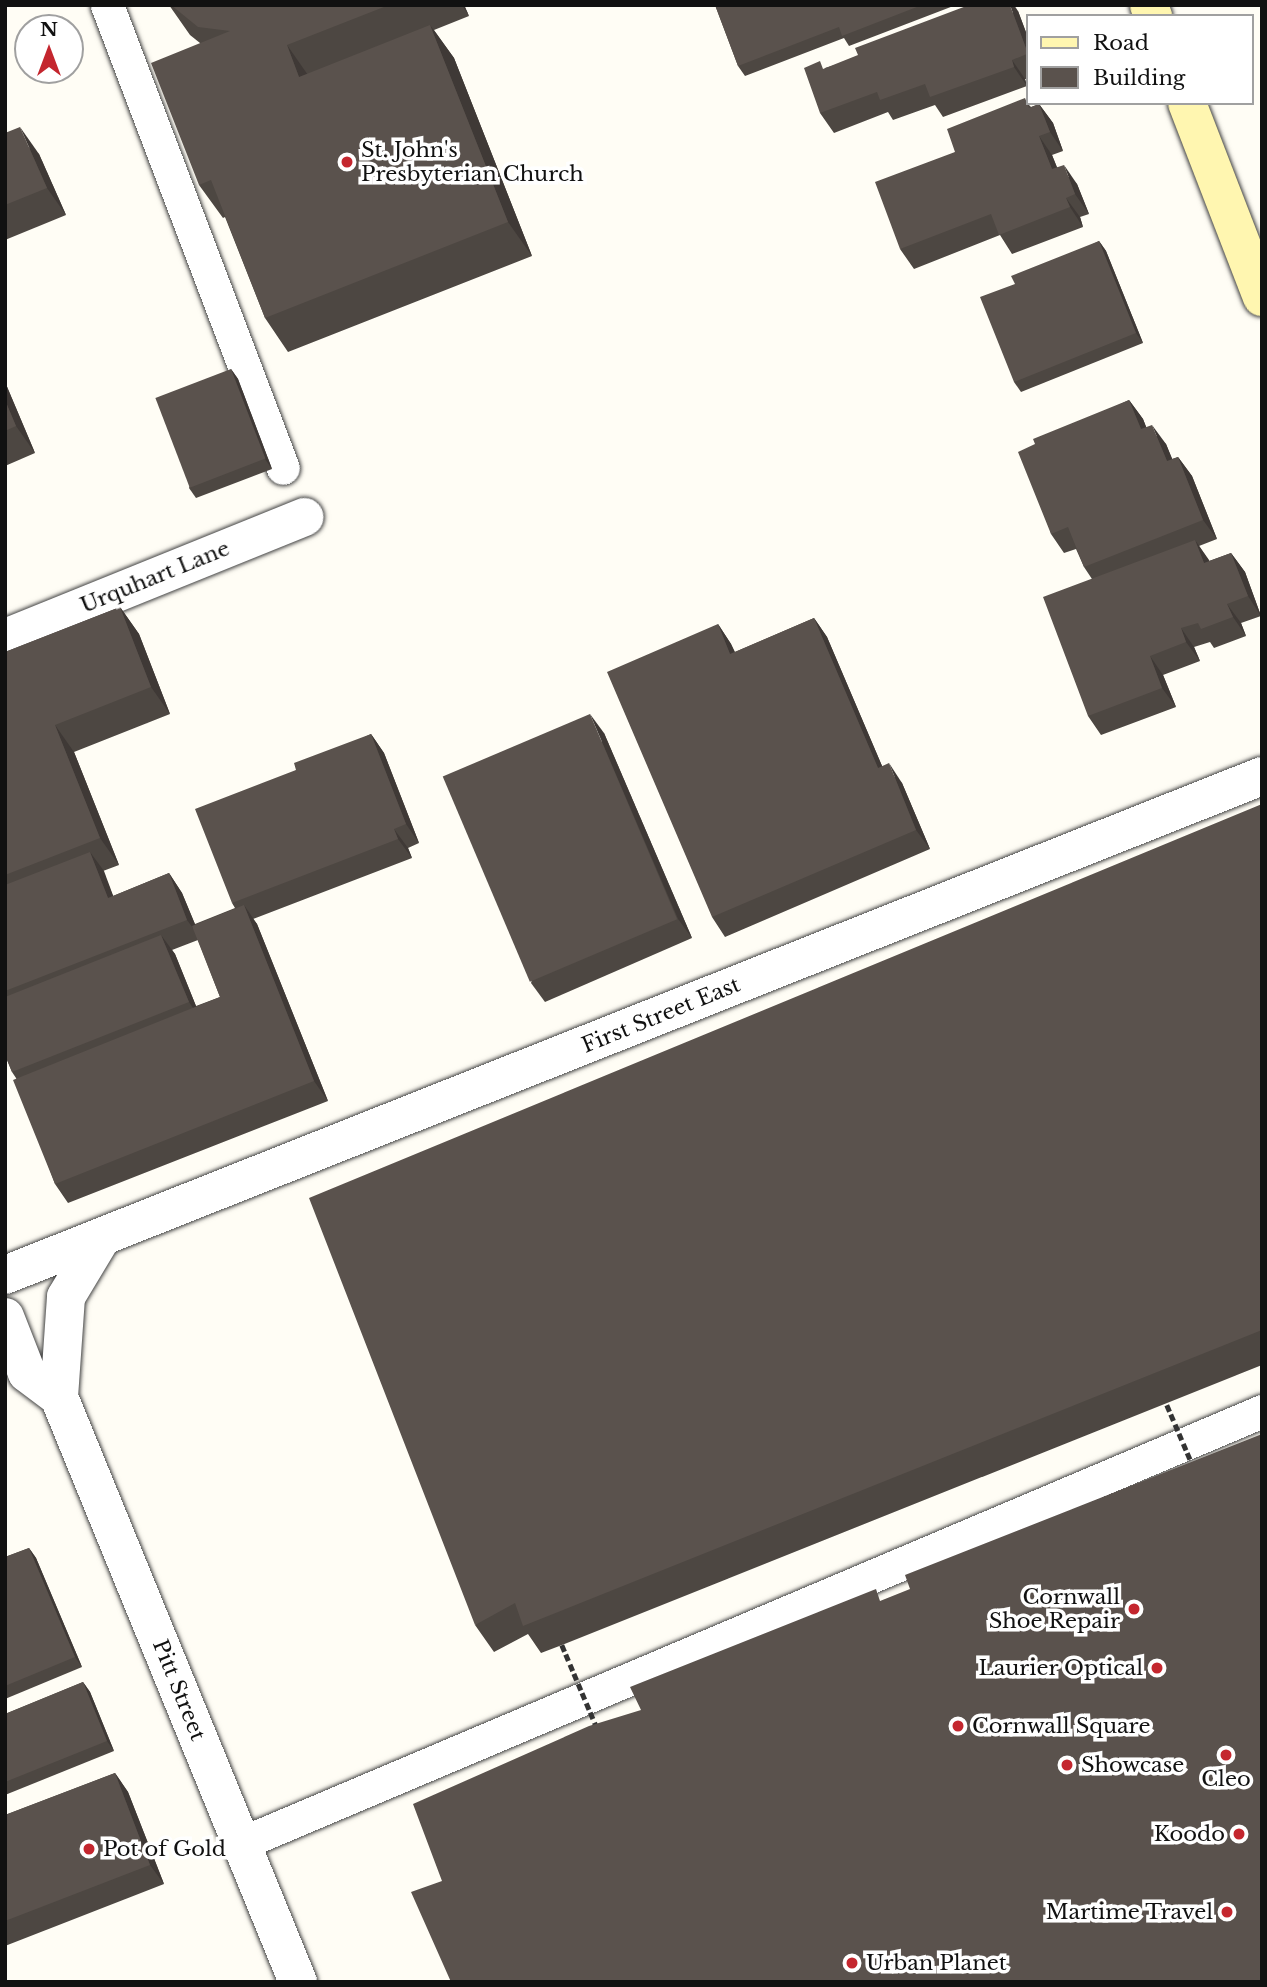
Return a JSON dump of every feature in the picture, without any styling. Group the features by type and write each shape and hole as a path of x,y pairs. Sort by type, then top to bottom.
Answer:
{"street":[{"path":"1188,105 1262,297"},
{"name":"Urquhart Lane","path":"5,638 304,517"},
{"name":"First Street East","path":"5,1275 1262,776"},
{"name":"Pitt Street","path":"102,1237 66,1297 59,1397 299,1982"},
{"path":"5,1317 27,1373 59,1397"}],"lane":[{"path":"107,5 283,468"},
{"path":"242,1843 1262,1411"}],"path":[{"path":"1167,1405 1197,1478"},
{"path":"562,1645 597,1730"}],"building":[{"name":"St. John's Presbyterian Church","path":"171,5 389,5 287,45 299,77 430,25 508,222 265,318 211,180 199,185 151,63 230,31 198,27"},
{"path":"715,5 922,5 842,36 839,27 738,66"},
{"path":"969,5 1010,5 1026,54 1012,60 1014,67 930,97 925,84 880,100 877,92 820,113 804,68 820,61 823,69 858,55 855,48"},
{"path":"1025,98 1029,108 1039,105 1050,132 1039,136 1052,169 1064,165 1075,194 1066,198 1070,207 999,235 991,214 900,249 875,182 955,152 947,129"},
{"path":"20,127 47,188 5,205 5,133"},
{"path":"1099,241 1136,333 1014,382 980,297 1015,284 1011,276"},
{"path":"231,369 265,459 190,488 155,398"},
{"path":"5,400 16,426 5,431"},
{"path":"1129,400 1141,429 1152,425 1167,461 1178,457 1203,520 1084,567 1068,527 1051,534 1018,452 1035,444 1033,439"},
{"path":"1195,540 1204,563 1231,553 1248,596 1227,604 1233,617 1201,629 1198,623 1181,628 1186,642 1150,656 1162,688 1088,716 1043,597"},
{"path":"120,607 151,687 55,725 100,838 5,875 5,652"},
{"path":"814,618 878,768 889,763 916,830 712,917 607,672 718,624 730,654"},
{"path":"590,714 677,919 530,982 443,777"},
{"path":"371,734 406,824 394,829 398,839 232,903 195,809 296,770 294,763"},
{"path":"1262,804 1262,1330 523,1626 515,1603 475,1625 309,1198"},
{"path":"90,852 108,898 169,873 187,920 5,991 5,885"},
{"path":"244,905 314,1081 55,1184 13,1080 220,997 192,926"},
{"path":"161,935 189,1002 12,1072 5,1055 5,997"},
{"name":"Cornwall Square","path":"1262,1434 1262,1982 451,1982 411,1892 442,1881 413,1804 589,1726 641,1710 630,1687 876,1589 880,1601 910,1589 905,1575"},
{"path":"29,1548 75,1657 5,1686 5,1557"},
{"path":"83,1682 107,1741 5,1782 5,1714"},
{"path":"115,1773 150,1865 5,1921 5,1815"}],"place":[{"name":"St. John's Presbyterian Church","path":"347,162"},
{"name":"Cornwall Shoe Repair","path":"1134,1609"},
{"name":"Laurier Optical","path":"1157,1668"},
{"name":"Cornwall Square","path":"958,1726"},
{"name":"Cleo","path":"1226,1755"},
{"name":"Showcase","path":"1067,1765"},
{"name":"Koodo","path":"1239,1834"},
{"name":"Pot of Gold","path":"89,1849"},
{"name":"Martime Travel","path":"1227,1912"},
{"name":"Urban Planet","path":"852,1963"}]}
